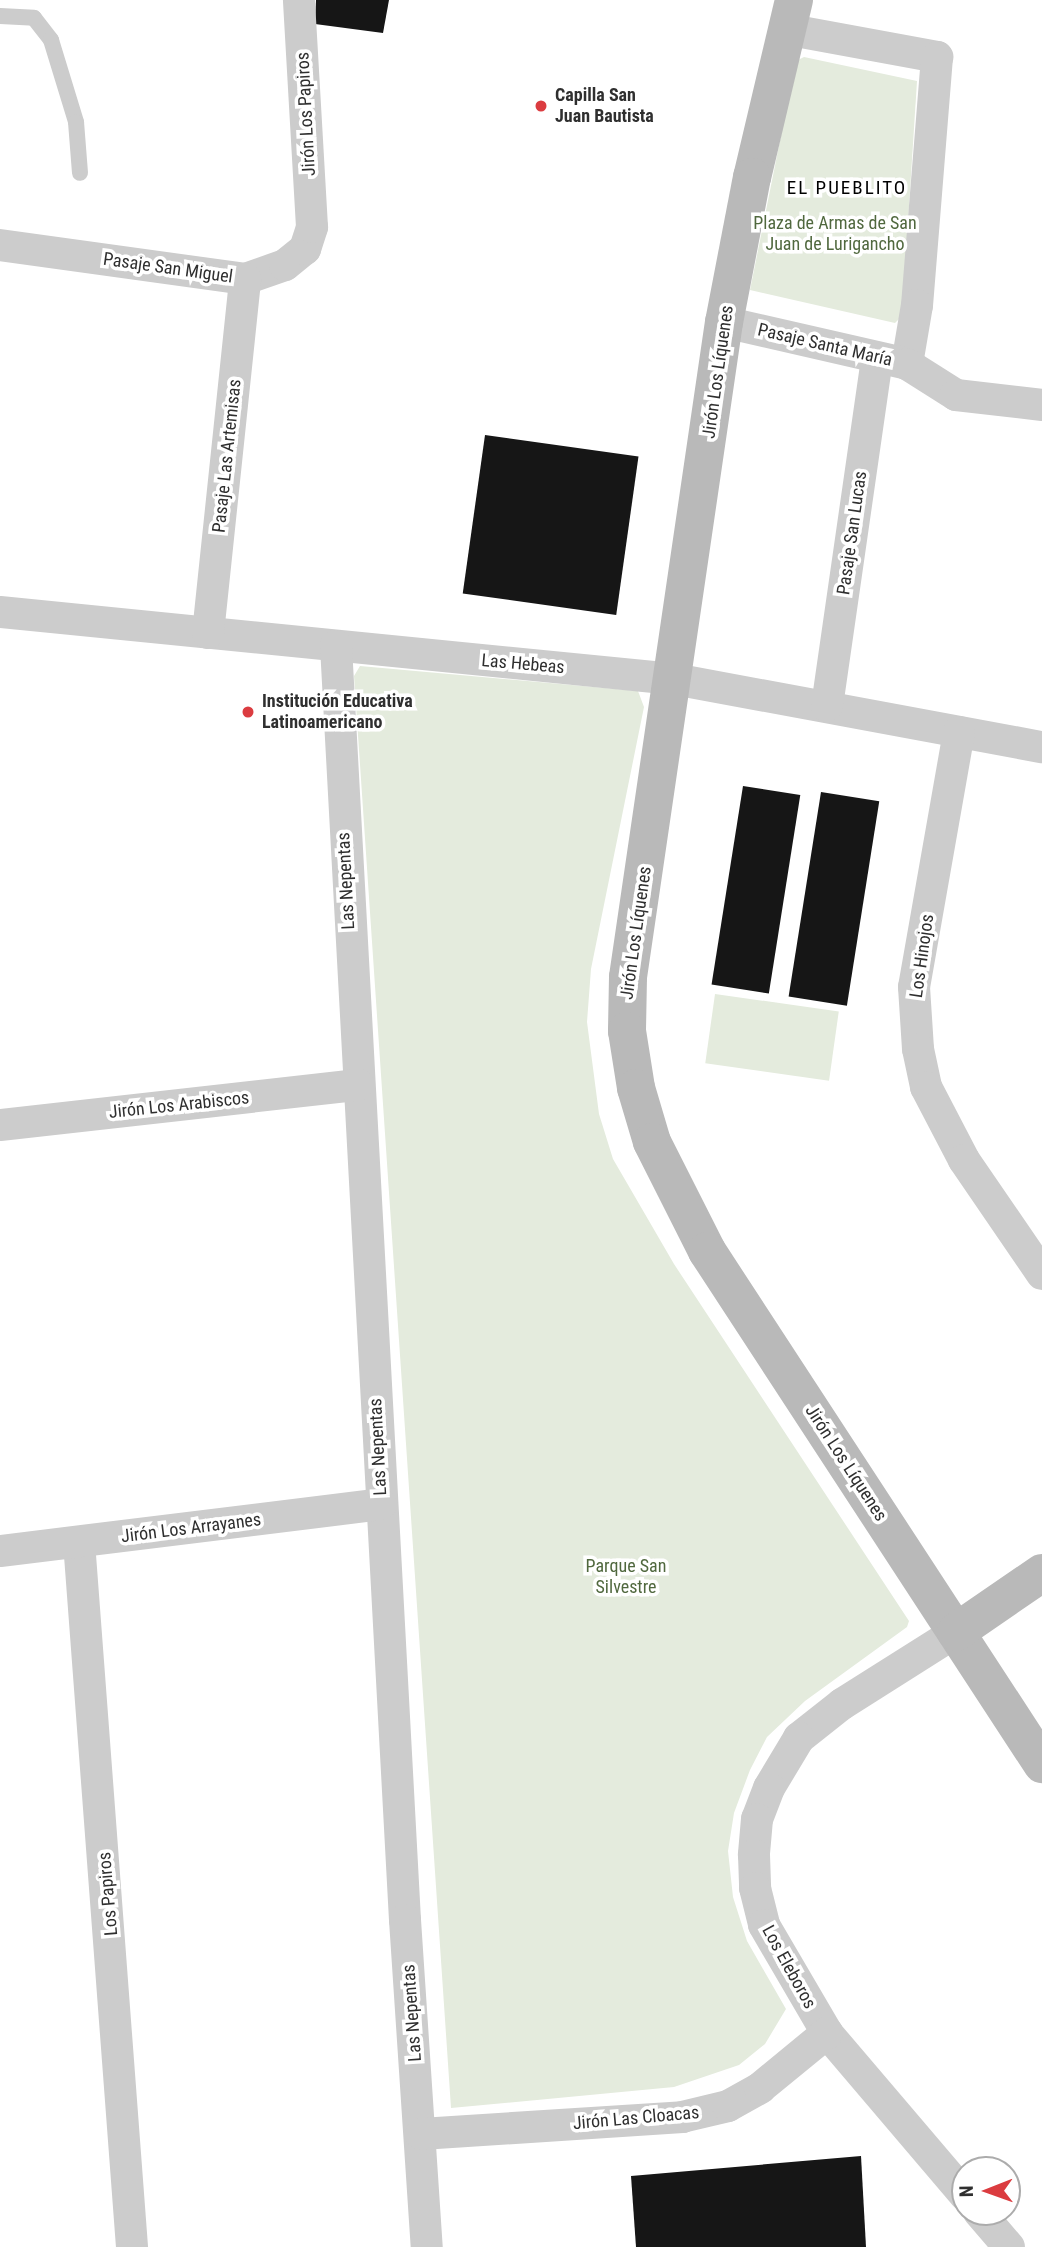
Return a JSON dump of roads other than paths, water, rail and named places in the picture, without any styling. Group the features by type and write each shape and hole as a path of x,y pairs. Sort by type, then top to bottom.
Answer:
{"street":[{"name":"Jirón Los Papiros","path":"299,0 312,227"},
{"name":"Pasaje San Lucas","path":"789,15 937,57 918,305 892,362 827,706"},
{"name":"Jirón Los Líquenes","path":"789,15 724,322 674,679 628,976 627,1031 639,1099 652,1142 707,1251 1042,1764"},
{"name":"Pasaje San Miguel","path":"0,245 245,279 285,265 305,249 312,227"},
{"name":"Pasaje Las Artemisas","path":"208,633 245,279"},
{"name":"Pasaje Santa María","path":"724,322 892,362 956,395 1042,405"},
{"name":"Las Hebeas","path":"0,612 674,679 1042,747"},
{"name":"Las Nepentas","path":"336,646 358,1086 427,2247"},
{"name":"Los Hinojos","path":"959,732 914,987 918,1049 926,1087 964,1160 1042,1274"},
{"name":"Jirón Los Arabiscos","path":"0,1125 358,1086"},
{"name":"Jirón Los Arrayanes","path":"0,1551 382,1504"},
{"name":"Los Papiros","path":"79,1542 132,2247"},
{"name":"Los Eleboros","path":"951,2179 827,2033 764,1925 755,1888 757,1819 781,1762 799,1738 842,1704 956,1632 1042,1573"},
{"name":"Jirón Las Cloacas","path":"421,2134 682,2117 728,2106 760,2088 827,2033"},
{"path":"989,2226 1002,2245"}],"lane":[{"path":"0,16 34,18 51,40 76,122 80,173"}],"place":[{"name":"Capilla San Juan Bautista","path":"541,106"},
{"name":"Institución Educativa Latinoamericano","path":"248,712"}],"district":[{"name":"EL PUEBLITO","path":"847,188"}],"park label":[{"name":"Plaza de Armas de San Juan de Lurigancho","path":"835,234"},
{"name":"Parque San Silvestre","path":"626,1577"}]}
